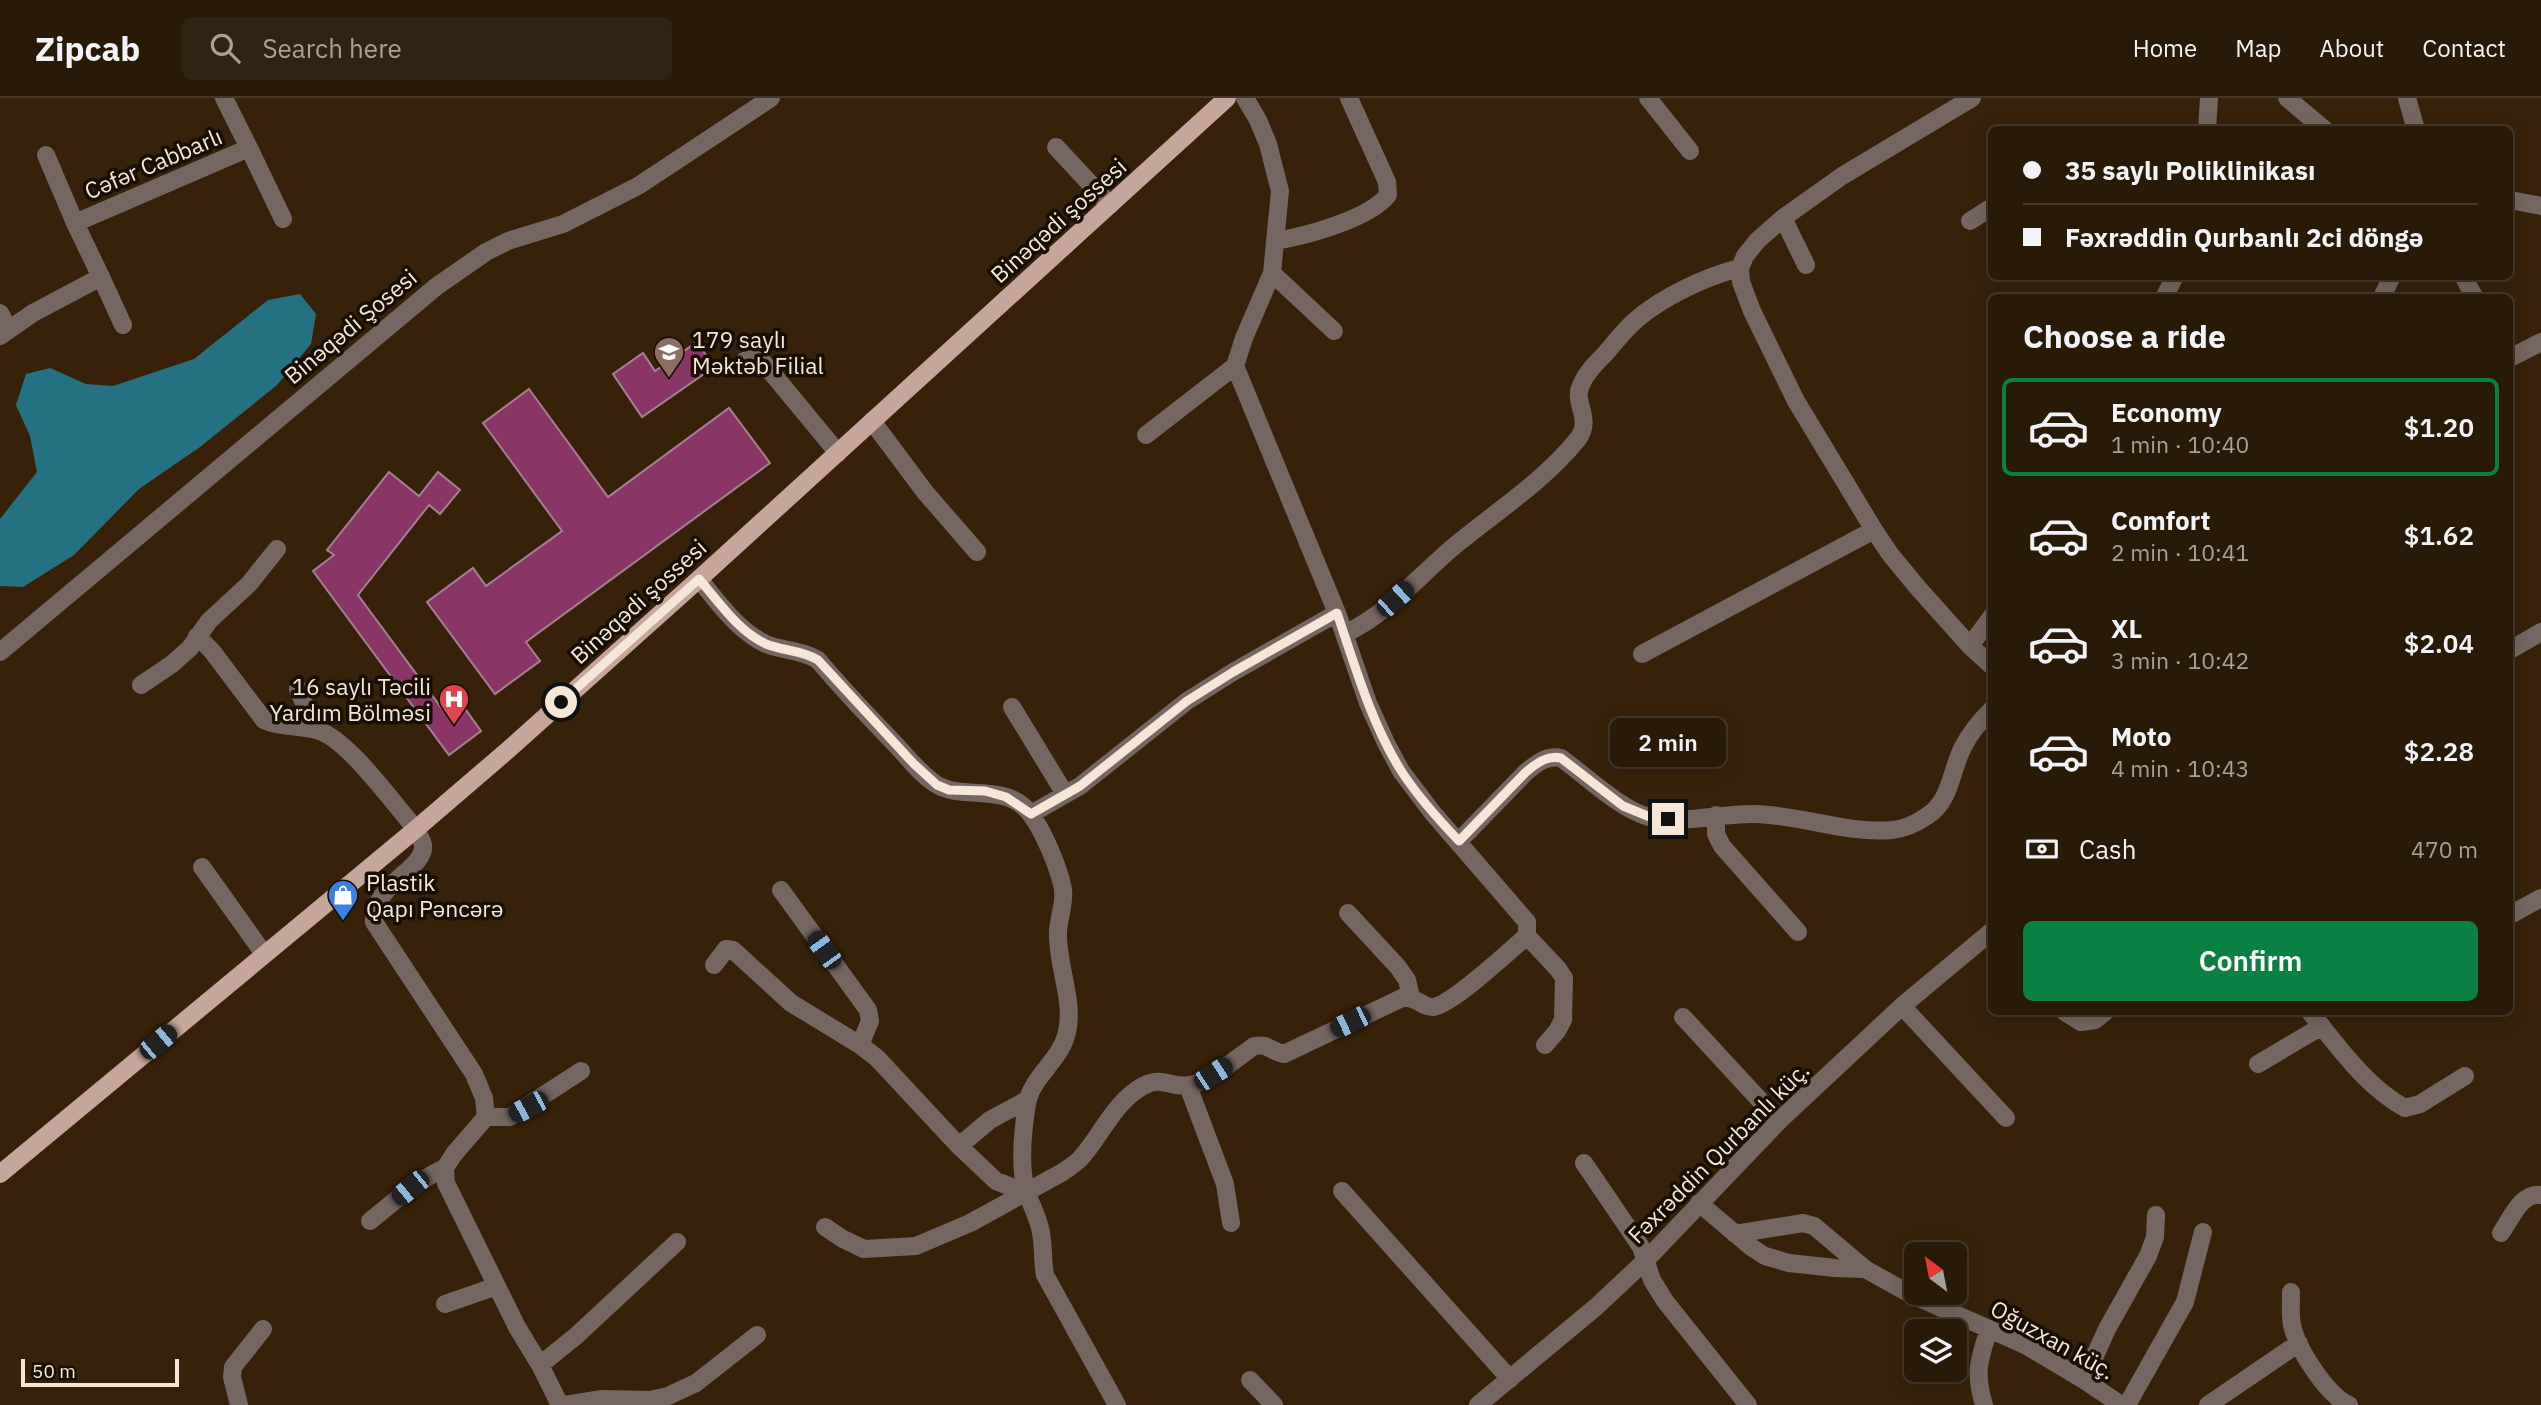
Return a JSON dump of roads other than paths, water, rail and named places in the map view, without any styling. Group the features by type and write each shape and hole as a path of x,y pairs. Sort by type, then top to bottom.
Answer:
{"main road":[{"name":"Binəqədi şossesi","path":"0,1174 416,829 699,579 1227,98"}],"street":[{"name":"Cəfər Cabbarlı","path":"225,98 283,219"},
{"name":"Binəqədi Şosesi","path":"0,652 436,286 486,252 508,241 563,224 638,186 771,98"},
{"path":"1146,435 1235,366 1272,273 1280,191 1275,167 1258,120 1245,98"},
{"path":"1275,241 1326,229 1380,205 1388,195 1387,182 1349,98"},
{"path":"1648,98 1690,151"},
{"path":"1972,98 1842,176 1783,218 1758,240 1745,256 1740,268 1741,282 1752,311 1796,401 1874,530 1897,563 1970,646 1988,662"},
{"path":"2207,126 2208,98"},
{"path":"2287,98 2320,126"},
{"path":"2407,98 2415,126"},
{"path":"1055,147 1110,205"},
{"name":"Cəfər Cabbarlı","path":"123,325 75,223 249,148"},
{"path":"46,155 75,223"},
{"path":"2513,201 2541,206"},
{"path":"1970,221 1988,210"},
{"path":"1783,218 1806,265"},
{"path":"1344,634 1376,616 1452,548 1545,474 1579,438 1584,427 1585,414 1579,397 1579,387 1635,321 1656,305 1720,273 1740,268"},
{"path":"1272,273 1334,331"},
{"path":"0,313 4,333 33,313 101,277"},
{"path":"2513,356 2541,342"},
{"path":"744,361 762,361 838,453"},
{"path":"1235,366 1337,613 1368,703 1401,771 1432,812 1527,922 1527,936 1564,978 1563,1020 1545,1045"},
{"path":"872,421 925,492 976,552"},
{"path":"1642,654 1874,530"},
{"path":"141,685 190,648 209,621 249,583 278,549"},
{"path":"699,579 754,638 769,645 808,654 818,660 914,764 937,785 949,790 985,791 1006,797 1031,814 1063,889 1058,930 1067,1008 1067,1035 1027,1101 1023,1167 1027,1192 1041,1231 1045,1275 1117,1405"},
{"path":"1031,814 1099,772 1187,701 1337,613"},
{"path":"1970,646 1988,621"},
{"path":"2513,648 2541,632"},
{"path":"197,636 212,651 264,720 275,725 315,729 338,741 351,753 416,829 423,845 421,857 379,898 373,909 374,922 474,1074 484,1098 486,1117 445,1168 410,1188 370,1222"},
{"path":"299,689 315,729"},
{"path":"1012,707 1065,794"},
{"path":"1459,841 1526,772 1552,756 1561,758 1634,812 1668,819 1716,815 1789,816 1859,831 1895,830 1928,816 1940,805 1964,745 1988,714"},
{"path":"1716,815 1717,834 1722,846 1798,932"},
{"path":"202,867 264,954"},
{"path":"781,890 868,1010 870,1021 860,1045"},
{"path":"2513,913 2541,898"},
{"path":"1348,913 1398,967 1407,980 1411,997"},
{"name":"Fəxrəddin Qurbanlı küç.","path":"1478,1405 1596,1307 1645,1261 1779,1121 1902,1006 1988,934"},
{"path":"825,1227 843,1240 864,1249 916,1246 949,1233 1063,1172 1079,1159 1121,1104 1142,1087 1164,1081 1188,1086 1200,1082 1254,1046 1267,1045 1284,1054 1390,1002 1411,997 1428,1007 1437,1006 1467,986 1527,936"},
{"path":"714,965 726,949 733,950 790,1003 877,1058 959,1146 996,1181 1027,1192"},
{"path":"1902,1006 2006,1118"},
{"path":"2069,1015 2081,1022 2095,1020 2101,1015"},
{"path":"2313,1015 2370,1084 2404,1108 2420,1104 2465,1076"},
{"path":"1683,1017 1779,1121"},
{"path":"2258,1064 2322,1026"},
{"path":"486,1117 510,1117 581,1070"},
{"path":"1188,1086 1225,1184 1231,1223"},
{"path":"959,1146 990,1120 1027,1101"},
{"path":"1584,1163 1633,1234 1652,1280 1665,1301 1748,1405"},
{"path":"445,1168 446,1183 517,1327 563,1405 602,1399 650,1400 668,1396 696,1383 757,1335"},
{"path":"1342,1191 1510,1379"},
{"path":"2501,1233 2523,1200 2534,1194 2541,1195"},
{"name":"Oğuzxan küç.","path":"1699,1203 1765,1256 1789,1263 1835,1269 1865,1269 1910,1294 2025,1345 2121,1405"},
{"path":"2084,1380 2106,1329 2148,1256 2155,1237 2156,1215"},
{"path":"1735,1234 1803,1223 1814,1226 1865,1269"},
{"path":"2127,1405 2185,1302 2203,1232"},
{"path":"540,1365 576,1336 677,1242"},
{"path":"445,1304 497,1286"},
{"path":"2291,1292 2292,1325 2299,1343 2335,1397 2349,1405"},
{"path":"239,1405 232,1377 233,1367 264,1329"},
{"path":"1984,1405 1977,1381 1978,1365 1989,1329"},
{"path":"2208,1405 2299,1343"},
{"path":"1250,1380 1274,1405"}],"water":[{"path":"300,294 316,314 311,344 277,385 200,447 139,489 74,555 23,587 0,586 0,519 37,472 30,436 16,405 26,374 50,368 86,384 113,386 194,359 268,300"}],"place":[{"name":"179 saylı Məktəb Filial","path":"669,379"},
{"name":"16 saylı Təcili Yardım Bölməsi","path":"454,726"},
{"name":"Plastik Qapı Pəncərə","path":"343,922"}]}
